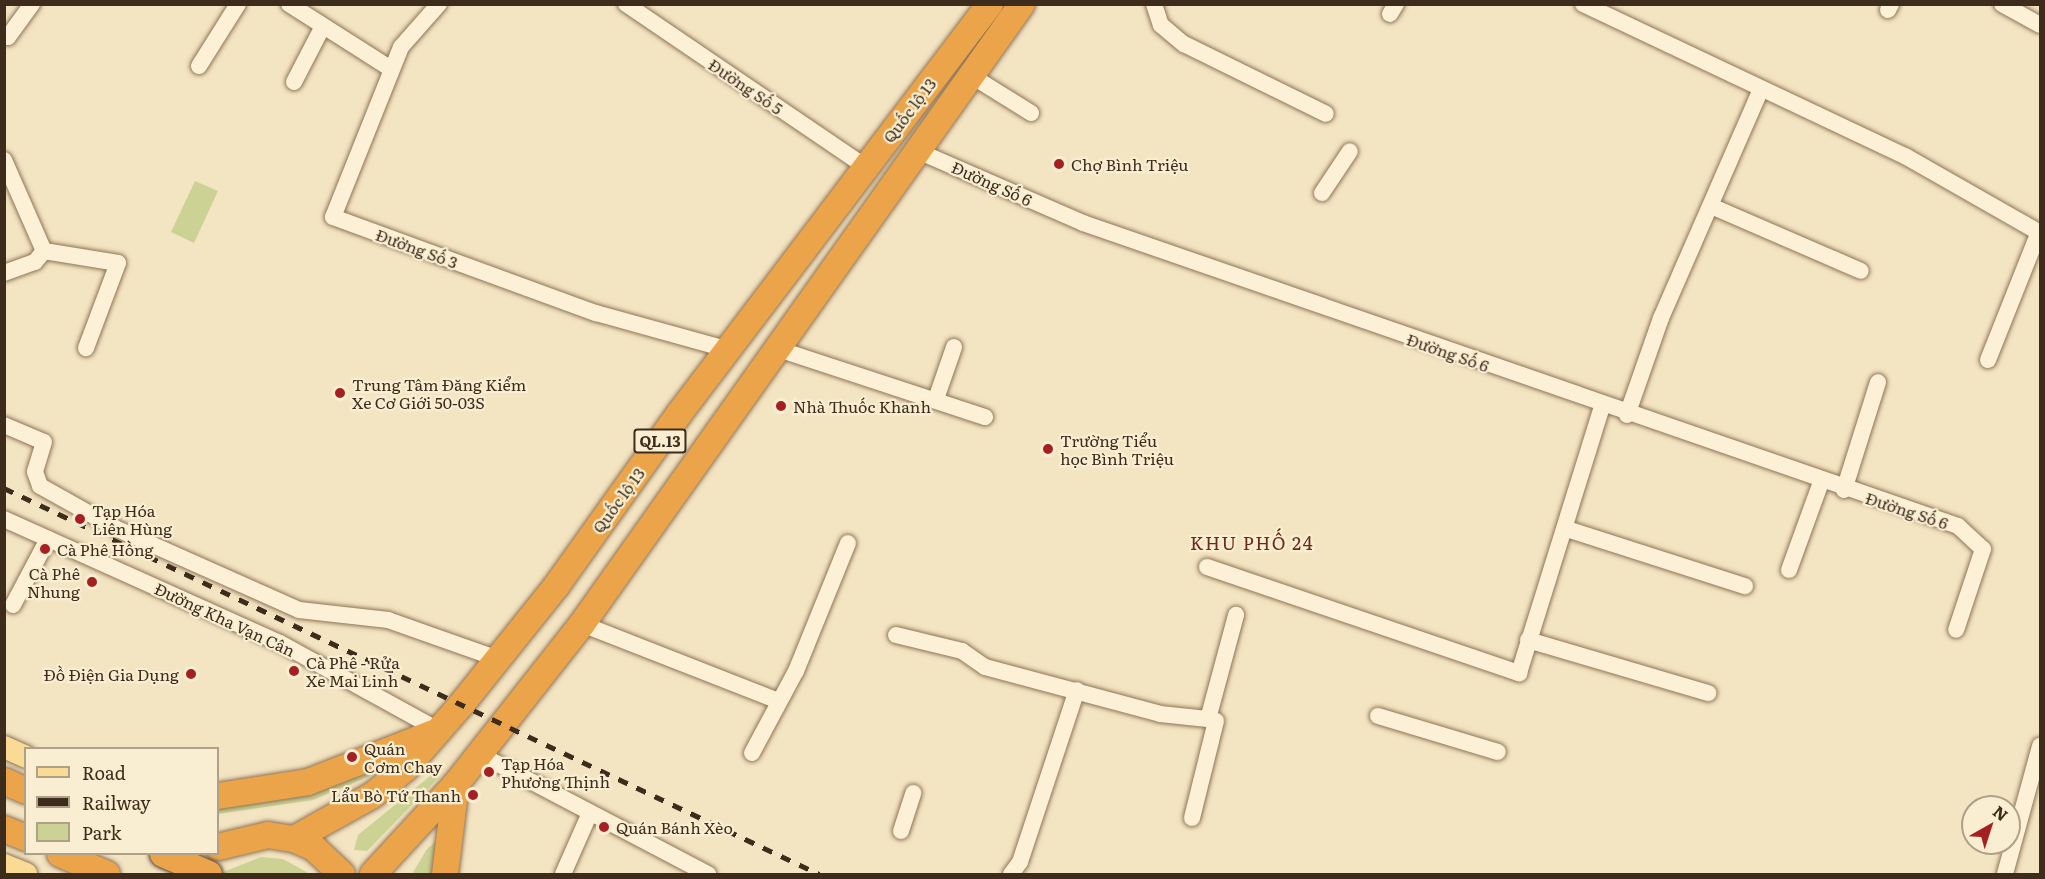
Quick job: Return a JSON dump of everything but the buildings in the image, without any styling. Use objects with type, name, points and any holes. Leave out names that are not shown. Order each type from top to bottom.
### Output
[{"type":"highway","name":"Quốc lộ 13","points":[[374,874],[456,784],[582,624],[920,152],[970,75],[1022,4]]},
{"type":"highway","name":"Quốc lộ 13","points":[[294,839],[373,795],[440,731],[498,659],[987,6]]},
{"type":"highway","points":[[219,796],[308,782],[440,731]]},
{"type":"highway","points":[[4,782],[24,790]]},
{"type":"highway","points":[[445,874],[456,784]]},
{"type":"highway","points":[[4,829],[24,837]]},
{"type":"highway","points":[[219,847],[259,836],[294,839],[314,848],[342,874]]},
{"type":"highway","points":[[62,855],[107,874]]},
{"type":"highway","points":[[165,855],[210,874]]},
{"type":"highway","points":[[189,874],[209,855]]},
{"type":"main road","points":[[4,866],[26,874]]},
{"type":"street","points":[[4,34],[8,37],[32,4]]},
{"type":"street","points":[[199,66],[238,4]]},
{"type":"street","points":[[289,4],[391,69]]},
{"type":"street","name":"Đường Số 3","points":[[439,4],[401,47],[333,217],[596,314],[729,350]]},
{"type":"street","name":"Đường Số 5","points":[[626,4],[866,166]]},
{"type":"street","points":[[1154,4],[1161,25],[1184,44],[1326,114]]},
{"type":"street","points":[[1583,4],[1905,156],[2040,232],[1988,360]]},
{"type":"street","points":[[2002,4],[2040,25]]},
{"type":"street","points":[[294,82],[323,26]]},
{"type":"street","points":[[970,75],[1031,113]]},
{"type":"street","points":[[1627,415],[1661,318],[1758,96]]},
{"type":"street","name":"Đường Số 6","points":[[920,152],[1083,223],[1627,415],[1844,490],[1958,526],[1979,540],[1980,560],[1956,630]]},
{"type":"street","points":[[1322,193],[1350,152]]},
{"type":"street","points":[[4,160],[44,251]]},
{"type":"street","points":[[1711,206],[1861,271]]},
{"type":"street","points":[[4,273],[35,262],[44,251]]},
{"type":"street","points":[[44,251],[118,262],[86,348]]},
{"type":"street","points":[[936,399],[954,347]]},
{"type":"street","points":[[778,350],[936,399],[985,417]]},
{"type":"street","points":[[1844,490],[1878,382]]},
{"type":"street","points":[[1207,567],[1519,674],[1528,640],[1567,529],[1602,406]]},
{"type":"street","points":[[4,425],[44,441],[35,472],[40,486],[115,528],[299,610],[388,620],[498,659]]},
{"type":"street","points":[[1789,570],[1821,482]]},
{"type":"street","name":"Đường Kha Vạn Cân","points":[[4,519],[280,643],[440,731]]},
{"type":"street","points":[[1567,529],[1745,586]]},
{"type":"street","points":[[13,605],[48,539]]},
{"type":"street","points":[[752,753],[776,700],[796,670],[848,543]]},
{"type":"street","points":[[1192,818],[1236,615]]},
{"type":"street","points":[[582,624],[776,700]]},
{"type":"street","points":[[896,635],[962,651],[985,667],[1160,714],[1212,720]]},
{"type":"street","points":[[1528,640],[1708,693]]},
{"type":"street","points":[[1011,874],[1024,850],[1077,690]]},
{"type":"street","points":[[1378,716],[1498,752]]},
{"type":"street","points":[[2005,874],[2040,746]]},
{"type":"street","points":[[479,754],[589,815],[708,874]]},
{"type":"street","points":[[901,831],[913,793]]},
{"type":"street","points":[[563,874],[589,815]]},
{"type":"green space","points":[[195,181],[218,191],[194,243],[171,232]]},
{"type":"green space","points":[[384,759],[386,766],[375,774],[313,800],[219,814],[219,805]]},
{"type":"green space","points":[[440,768],[439,777],[367,851],[354,850],[358,835]]},
{"type":"green space","points":[[439,839],[438,874],[412,874],[427,849]]},
{"type":"green space","points":[[261,857],[283,859],[310,874],[218,874]]},
{"type":"railway","points":[[4,488],[819,874]]},
{"type":"place","name":"Chợ Bình Triệu","points":[[1059,164]]},
{"type":"place","name":"Trung Tâm Đăng Kiểm Xe Cơ Giới 50-03S","points":[[340,393]]},
{"type":"place","name":"Nhà Thuốc Khanh","points":[[781,406]]},
{"type":"place","name":"Trường Tiểu học Bình Triệu","points":[[1048,449]]},
{"type":"place","name":"Tạp Hóa Liên Hùng","points":[[80,519]]},
{"type":"place","name":"Cà Phê Hồng","points":[[45,549]]},
{"type":"place","name":"Cà Phê Nhung","points":[[92,582]]},
{"type":"place","name":"Cà Phê - Rửa Xe Mai Linh","points":[[294,671]]},
{"type":"place","name":"Đồ Điện Gia Dụng","points":[[191,674]]},
{"type":"place","name":"Quán Cơm Chay","points":[[352,757]]},
{"type":"place","name":"Tạp Hóa Phương Thịnh","points":[[489,772]]},
{"type":"place","name":"Lẩu Bò Tứ Thanh","points":[[473,795]]},
{"type":"place","name":"Quán Bánh Xèo","points":[[604,827]]},
{"type":"district","name":"KHU PHỐ 24","points":[[1252,543]]}]
